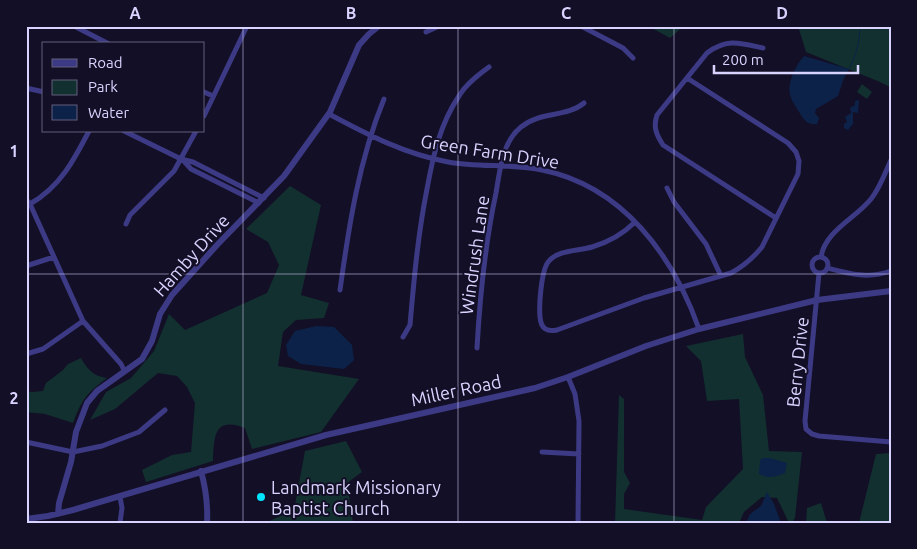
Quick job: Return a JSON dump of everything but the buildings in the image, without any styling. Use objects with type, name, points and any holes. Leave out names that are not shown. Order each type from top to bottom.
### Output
[{"type":"street","points":[[74,26],[105,42]]},
{"type":"street","points":[[205,114],[247,26]]},
{"type":"street","name":"Hamby Drive","points":[[58,514],[76,432],[87,403],[97,391],[124,370],[134,366],[147,352],[160,314],[172,296],[217,245],[284,176],[329,114],[359,45],[380,26]]},
{"type":"street","points":[[426,32],[439,26]]},
{"type":"street","points":[[581,26],[623,48],[633,58]]},
{"type":"street","points":[[763,48],[734,42],[720,44],[706,53],[657,115],[654,124],[663,144],[776,218]]},
{"type":"street","points":[[403,337],[410,325],[418,232],[433,159],[441,131],[460,94],[489,67]]},
{"type":"street","points":[[635,222],[612,240],[591,248],[552,257],[547,262],[540,314],[542,326],[545,330],[550,332],[557,330],[644,298],[721,276],[742,267],[762,247],[798,174],[799,160],[796,152],[788,143],[687,78]]},
{"type":"street","points":[[26,88],[42,92]]},
{"type":"street","points":[[205,92],[213,96]]},
{"type":"street","points":[[340,290],[348,228],[364,153],[384,99]]},
{"type":"street","name":"Windrush Lane","points":[[477,348],[481,277],[501,165],[509,142],[520,128],[535,118],[571,112],[584,103]]},
{"type":"street","name":"Green Farm Drive","points":[[329,114],[370,136],[398,148],[433,159],[466,165],[501,165],[541,169],[582,182],[607,197],[635,222],[666,259],[681,286],[699,329]]},
{"type":"street","points":[[88,132],[67,172],[40,198],[28,201],[84,321],[124,370]]},
{"type":"street","points":[[126,132],[181,159],[193,162],[262,200]]},
{"type":"street","points":[[126,224],[130,215],[174,171],[195,132]]},
{"type":"street","points":[[827,268],[826,260],[822,257],[822,250],[830,238],[872,198],[891,160]]},
{"type":"street","points":[[668,188],[674,202],[706,244],[721,276]]},
{"type":"street","points":[[26,266],[54,257]]},
{"type":"street","points":[[822,257],[816,258],[812,263],[814,270],[819,273],[824,272],[827,268]]},
{"type":"street","points":[[827,268],[862,276],[872,276],[891,270]]},
{"type":"street","points":[[817,300],[819,273]]},
{"type":"street","name":"Miller Road","points":[[29,520],[120,497],[201,471],[326,435],[520,392],[568,377],[646,346],[699,329],[817,300],[891,291]]},
{"type":"street","name":"Berry Drive","points":[[817,300],[805,420],[806,428],[812,434],[819,436],[891,442]]},
{"type":"street","points":[[26,354],[43,348],[84,321]]},
{"type":"street","points":[[568,377],[575,394],[578,412],[578,523]]},
{"type":"street","points":[[26,442],[73,452],[102,446],[130,436],[148,426],[165,410]]},
{"type":"street","points":[[542,452],[579,454]]},
{"type":"street","points":[[201,471],[208,505],[207,523]]},
{"type":"street","points":[[120,497],[122,505],[120,523]]},
{"type":"green space","points":[[648,26],[684,26],[670,38]]},
{"type":"green space","points":[[798,26],[891,26],[890,87],[806,52]]},
{"type":"green space","points":[[862,84],[872,92],[867,99],[857,92]]},
{"type":"green space","points":[[290,186],[321,205],[301,295],[329,303],[324,318],[296,320],[283,332],[278,366],[359,379],[321,432],[252,449],[245,428],[227,425],[222,427],[215,436],[213,461],[146,482],[142,470],[172,455],[191,452],[195,403],[187,387],[177,376],[158,373],[115,409],[90,420],[106,392],[131,378],[154,351],[169,314],[185,330],[267,293],[279,265],[268,242],[246,229]]},
{"type":"green space","points":[[743,334],[745,357],[763,395],[769,451],[802,452],[795,518],[792,523],[789,523],[777,498],[762,497],[744,512],[739,523],[615,523],[619,395],[624,399],[624,472],[630,483],[624,494],[624,509],[702,520],[706,507],[743,469],[739,399],[707,401],[701,361],[686,346]]},
{"type":"green space","points":[[81,358],[91,372],[107,378],[86,397],[73,423],[45,414],[26,412],[26,391],[43,391],[46,383],[68,364]]},
{"type":"green space","points":[[346,441],[362,472],[347,483],[353,523],[265,523],[294,510],[305,451]]},
{"type":"green space","points":[[891,453],[891,523],[859,523],[876,454]]},
{"type":"green space","points":[[821,503],[827,523],[806,523],[807,508]]},
{"type":"water","points":[[804,56],[849,69],[838,96],[816,109],[815,113],[819,118],[817,124],[811,124],[804,120],[794,104],[789,90],[793,74]]},
{"type":"water","points":[[859,100],[858,113],[853,112],[853,124],[848,130],[844,128],[844,124],[847,122],[845,117],[851,113],[850,108],[855,105],[855,101]]},
{"type":"water","points":[[316,326],[334,327],[352,345],[354,360],[344,369],[301,364],[288,356],[286,345],[295,331]]},
{"type":"water","points":[[763,458],[787,463],[785,473],[772,477],[759,474],[760,460]]},
{"type":"water","points":[[767,492],[781,523],[746,523],[750,514],[761,506]]},
{"type":"waterway","points":[[849,69],[857,48],[860,26]]},
{"type":"place","name":"Landmark Missionary Baptist Church","points":[[261,497]]}]
